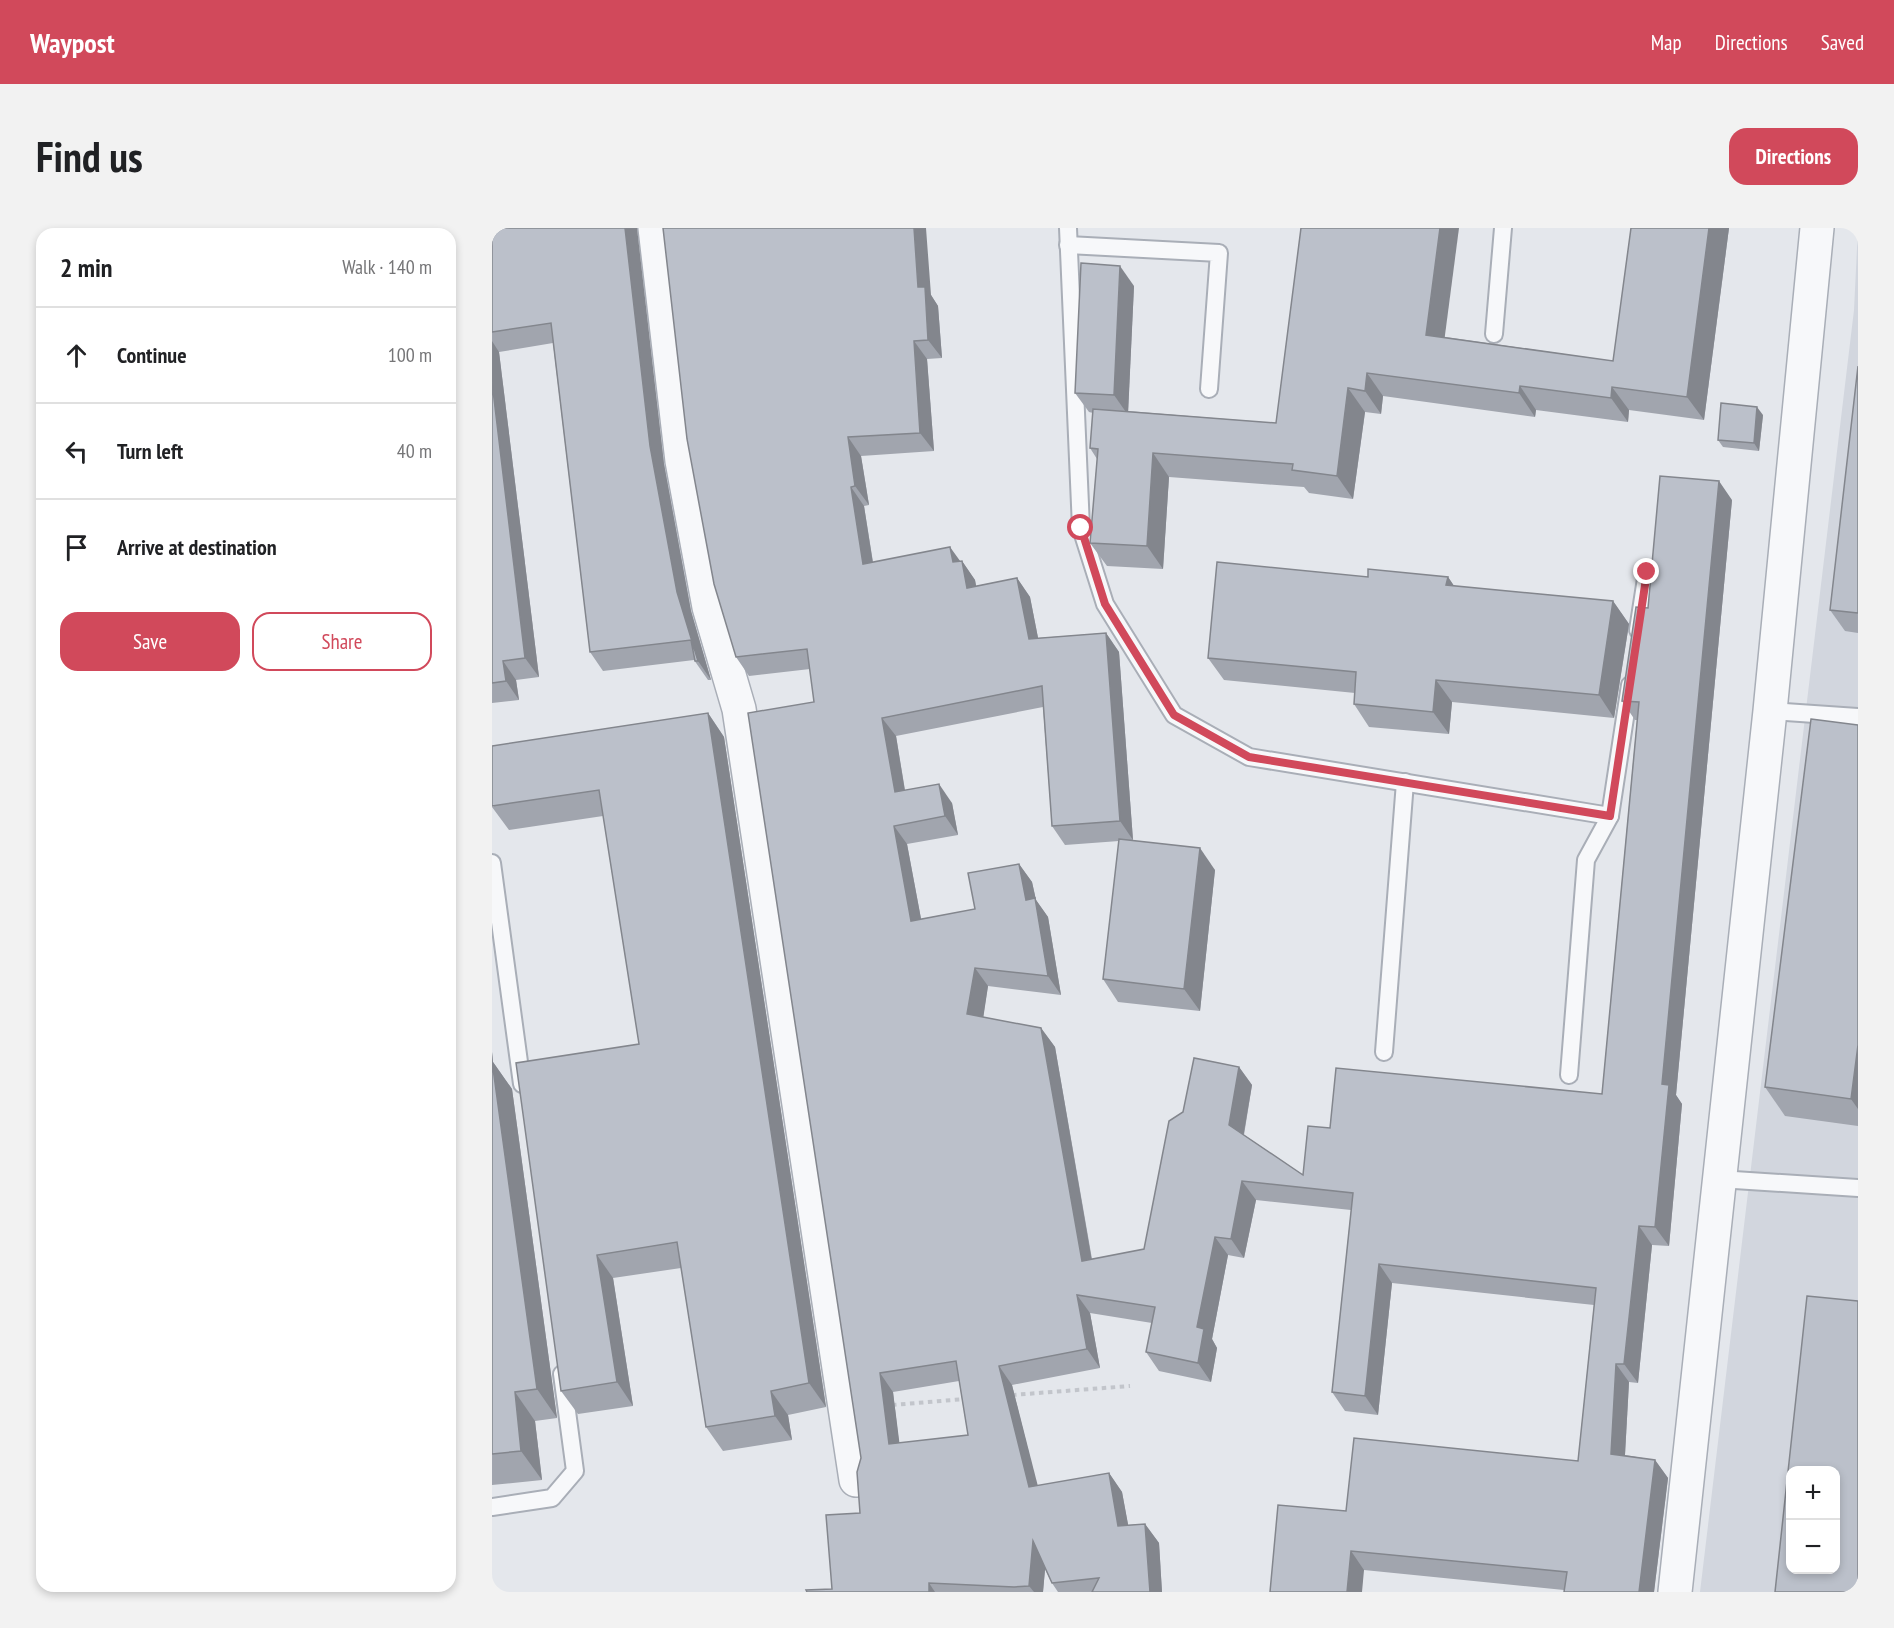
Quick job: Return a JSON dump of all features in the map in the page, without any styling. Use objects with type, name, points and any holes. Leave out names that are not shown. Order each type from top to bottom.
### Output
[{"type":"street","points":[[655,228],[682,461],[709,607],[739,709],[855,1480]]},
{"type":"street","points":[[1675,1592],[1770,711],[1816,228]]},
{"type":"lane","points":[[1494,334],[1503,228]]},
{"type":"lane","points":[[1209,388],[1218,253],[1068,236],[1081,528],[1105,604],[1174,715],[1249,757],[1610,816]]},
{"type":"lane","points":[[1636,642],[1647,572]]},
{"type":"lane","points":[[1569,1075],[1586,860],[1610,816],[1633,665]]},
{"type":"lane","points":[[1770,711],[1858,717]]},
{"type":"lane","points":[[1384,1052],[1405,782]]},
{"type":"lane","points":[[492,863],[524,1097]]},
{"type":"lane","points":[[1719,1179],[1858,1188]]},
{"type":"lane","points":[[492,1507],[552,1498],[575,1471],[559,1354]]},
{"type":"path","points":[[1011,1395],[1130,1386]]},
{"type":"path","points":[[844,1409],[975,1398]]},
{"type":"shaded area","points":[[1858,228],[1858,1592],[1700,1592],[1854,310]]},
{"type":"building","points":[[492,228],[625,228],[650,446],[677,592],[698,661],[695,661],[691,640],[590,652],[551,323],[492,332]]},
{"type":"building","points":[[663,228],[914,228],[918,287],[925,287],[928,340],[914,341],[920,433],[848,437],[855,486],[851,487],[863,564],[950,547],[953,562],[962,561],[967,588],[1017,578],[1029,639],[1106,633],[1120,821],[1052,826],[1042,686],[882,718],[895,792],[939,784],[945,816],[894,826],[911,921],[975,909],[968,873],[1019,864],[1026,900],[1035,898],[1048,976],[975,968],[967,1014],[1041,1028],[1082,1261],[1144,1249],[1169,1121],[1183,1112],[1194,1058],[1239,1067],[1229,1125],[1303,1175],[1308,1126],[1330,1128],[1336,1068],[1602,1094],[1639,702],[1622,701],[1636,607],[1648,608],[1660,476],[1719,481],[1662,1084],[1669,1085],[1655,1227],[1639,1226],[1624,1364],[1616,1364],[1611,1454],[1655,1460],[1639,1592],[1564,1592],[1567,1572],[1351,1551],[1347,1592],[1270,1592],[1278,1505],[1346,1511],[1354,1438],[1578,1461],[1596,1288],[1379,1264],[1365,1396],[1332,1392],[1353,1193],[1242,1181],[1231,1239],[1215,1237],[1197,1327],[1204,1329],[1198,1363],[1146,1352],[1155,1307],[1077,1295],[1087,1349],[999,1366],[1029,1487],[1109,1473],[1118,1526],[1145,1524],[1150,1592],[1092,1592],[1099,1578],[1052,1583],[1033,1541],[1029,1586],[929,1583],[929,1592],[807,1592],[806,1590],[832,1589],[826,1515],[860,1513],[857,1472],[861,1458],[748,713],[814,702],[807,649],[736,657],[714,584],[687,439]],"holes":[[[956,1361],[968,1435],[889,1444],[880,1373]]]},
{"type":"building","points":[[1301,228],[1440,228],[1426,335],[1613,361],[1631,228],[1709,228],[1687,397],[1612,387],[1611,398],[1520,386],[1519,393],[1367,373],[1365,391],[1348,388],[1337,476],[1292,470],[1293,464],[1153,453],[1147,546],[1090,543],[1098,449],[1090,448],[1093,409],[1276,423]]},
{"type":"building","points":[[1081,263],[1120,266],[1114,395],[1075,393]]},
{"type":"building","points":[[1858,366],[1858,613],[1830,610]]},
{"type":"building","points":[[492,382],[525,658],[503,661],[506,681],[492,683]]},
{"type":"building","points":[[1721,403],[1757,407],[1754,443],[1718,440]]},
{"type":"building","points":[[1217,562],[1368,577],[1368,569],[1448,577],[1446,585],[1613,601],[1599,695],[1436,680],[1433,712],[1354,704],[1356,672],[1208,658]]},
{"type":"building","points":[[708,713],[809,1383],[771,1391],[775,1416],[706,1427],[677,1242],[597,1255],[617,1382],[561,1391],[516,1063],[639,1044],[599,790],[492,806],[492,746]]},
{"type":"building","points":[[1811,719],[1858,725],[1858,1045],[1851,1099],[1765,1087]]},
{"type":"building","points":[[1119,839],[1200,848],[1184,989],[1103,979]]},
{"type":"building","points":[[492,1061],[537,1389],[515,1392],[521,1451],[492,1454]]},
{"type":"building","points":[[1807,1296],[1858,1301],[1858,1592],[1775,1592],[1786,1490],[1786,1574],[1840,1574],[1840,1466],[1789,1466]]},
{"type":"route","points":[[1081,528],[1105,604],[1174,715],[1249,757],[1610,816],[1647,572]]}]
